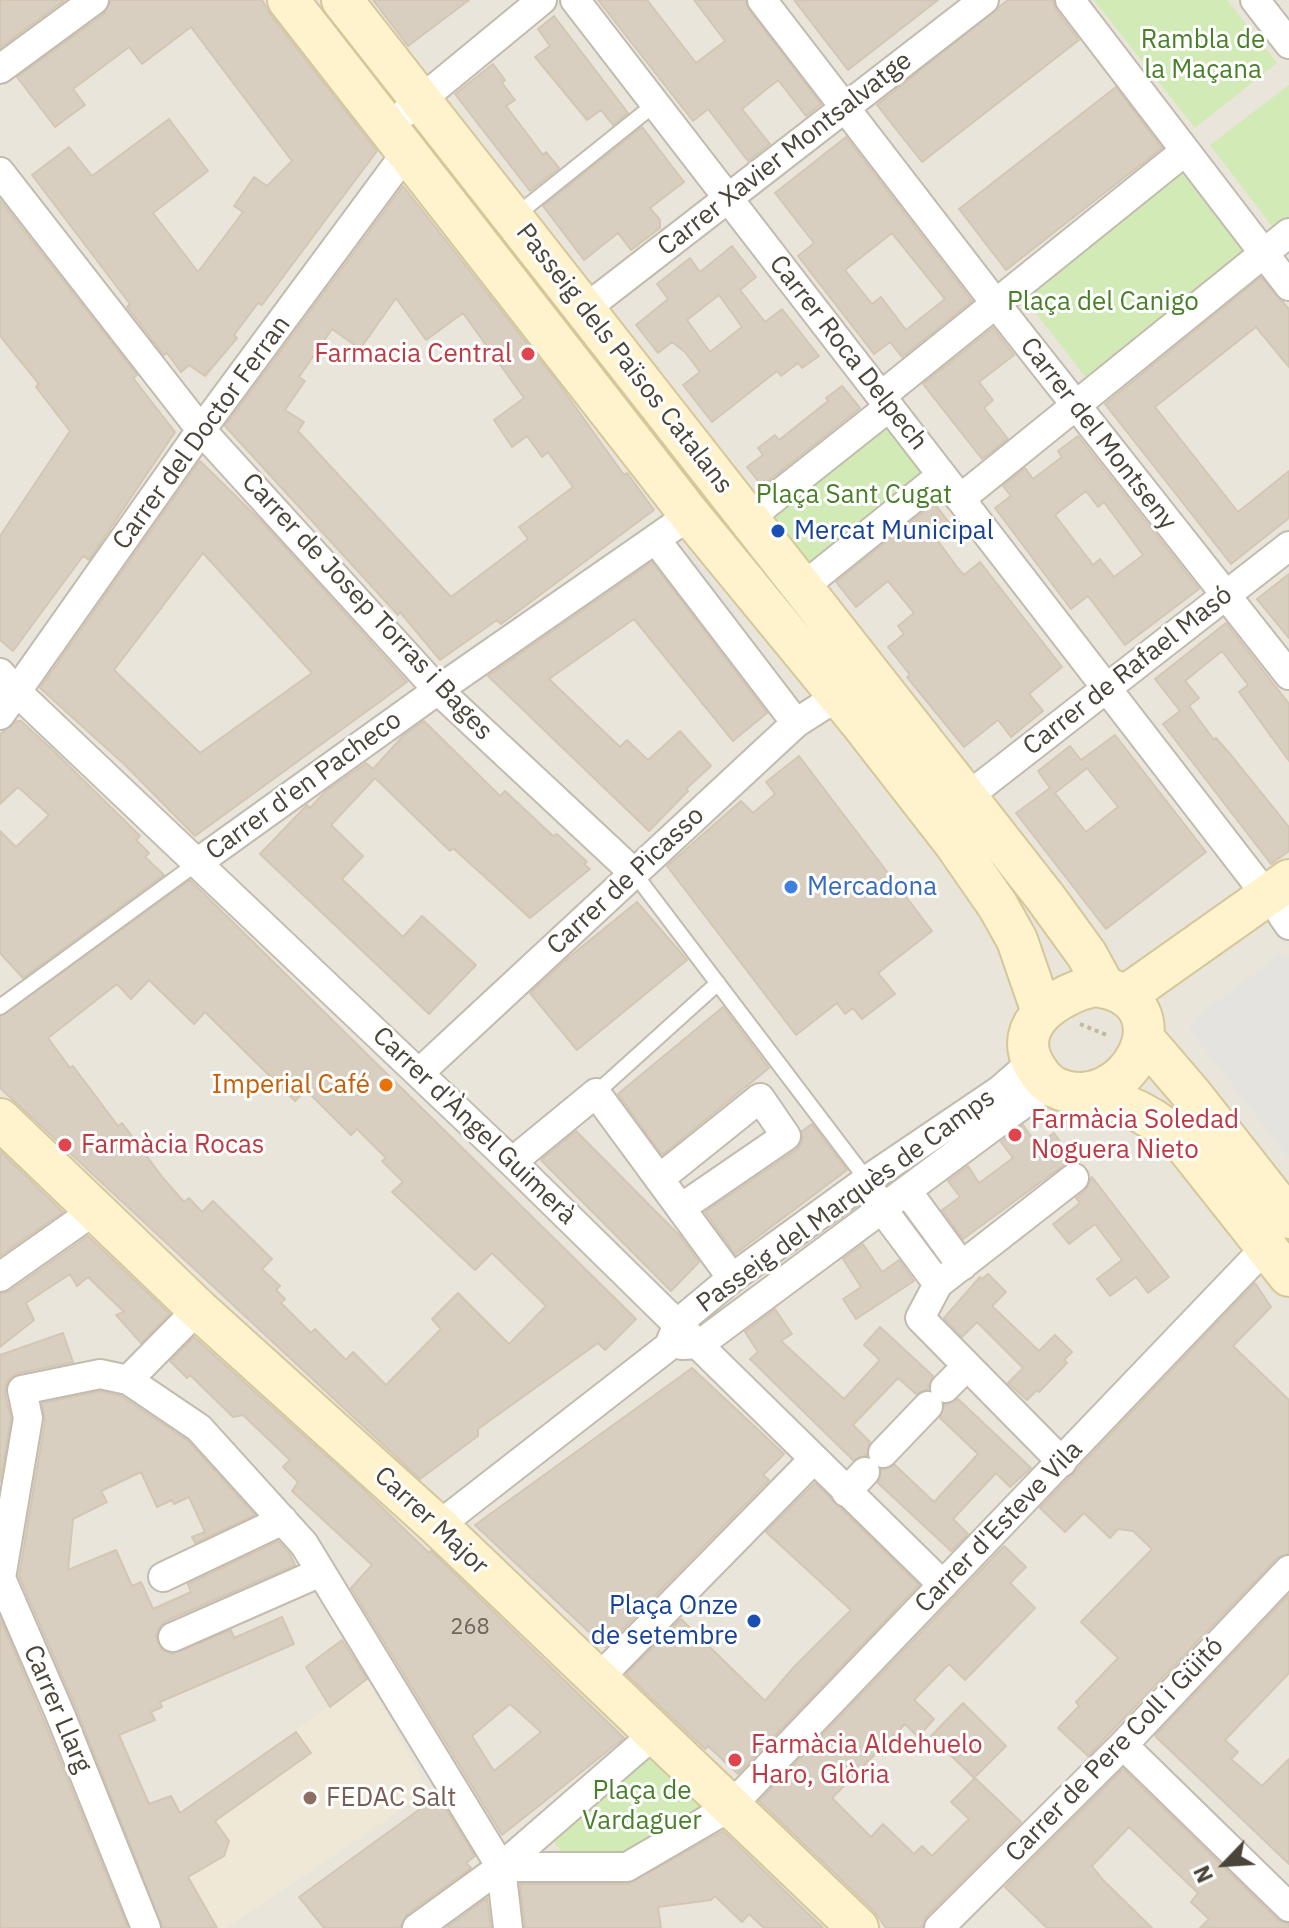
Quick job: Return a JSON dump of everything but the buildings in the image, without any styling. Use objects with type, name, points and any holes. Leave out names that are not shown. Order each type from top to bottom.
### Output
[{"type":"main road","points":[[288,0],[690,515],[927,807],[985,886],[1017,940],[1042,1012]]},
{"type":"main road","name":"Passeig dels Països Catalans","points":[[342,0],[967,797],[1130,1012],[1193,1096],[1281,1247]]},
{"type":"main road","points":[[1130,1012],[1283,905]]},
{"type":"main road","points":[[1089,1092],[1119,1078],[1140,1054],[1130,1012],[1095,986],[1070,993],[1042,1012],[1031,1028],[1029,1048],[1041,1073],[1064,1090],[1089,1092],[1132,1107],[1168,1128],[1281,1247]]},
{"type":"main road","name":"Carrer Major","points":[[0,1119],[198,1309],[438,1526],[858,1928]]},
{"type":"street","points":[[0,69],[94,0]]},
{"type":"street","name":"Carrer del Doctor Ferran","points":[[0,715],[9,682],[201,430],[422,100],[542,0]]},
{"type":"street","name":"Carrer Roca Delpech","points":[[575,0],[1106,688],[1283,905]]},
{"type":"street","name":"Carrer del Montseny","points":[[762,0],[996,304],[1289,675]]},
{"type":"street","name":"Carrer Xavier Montsalvatge","points":[[585,309],[984,0]]},
{"type":"street","points":[[1070,0],[1289,286]]},
{"type":"street","points":[[1255,0],[1289,44]]},
{"type":"street","points":[[749,518],[996,304],[1184,152]]},
{"type":"street","name":"Carrer de Josep Torras i Bages","points":[[0,172],[201,430],[438,690],[634,873]]},
{"type":"street","points":[[960,499],[1289,233]]},
{"type":"street","points":[[803,587],[942,475]]},
{"type":"street","name":"Carrer d'en Pacheco","points":[[197,863],[690,515]]},
{"type":"street","points":[[656,540],[796,723]]},
{"type":"street","name":"Carrer de Rafael Masó","points":[[967,797],[1289,546]]},
{"type":"street","name":"Carrer d'Àngel Guimerà","points":[[9,682],[512,1162],[673,1334],[700,1344],[813,1460],[865,1472],[943,1585]]},
{"type":"street","name":"Carrer de Picasso","points":[[419,1073],[796,723],[838,696]]},
{"type":"street","name":"Passeig del Marquès de Camps","points":[[438,1526],[673,1334],[732,1278],[867,1180],[1000,1090],[1041,1073]]},
{"type":"street","name":"Passeig del Marquès de Camps","points":[[700,1344],[907,1191],[1041,1073]]},
{"type":"street","points":[[512,1162],[596,1093],[732,1278]]},
{"type":"street","points":[[659,1179],[760,1098],[786,1136],[681,1208]]},
{"type":"street","points":[[1062,1462],[920,1318],[938,1284],[1074,1178]]},
{"type":"street","points":[[867,1180],[882,1209],[938,1284]]},
{"type":"street","points":[[907,1191],[962,1266]]},
{"type":"street","points":[[0,1277],[95,1210]]},
{"type":"street","name":"Carrer d'Esteve Vila","points":[[501,1867],[627,1867],[730,1807],[1062,1462],[1281,1247]]},
{"type":"street","points":[[198,1309],[128,1380],[199,1428],[304,1544],[501,1867],[508,1928]]},
{"type":"street","points":[[865,1472],[967,1366]]},
{"type":"street","name":"Carrer Llarg","points":[[128,1380],[100,1374],[22,1390],[28,1418],[1,1578],[60,1714],[146,1928]]},
{"type":"street","points":[[598,1679],[813,1460]]},
{"type":"street","points":[[163,1577],[283,1520]]},
{"type":"street","name":"Carrer de Pere Coll i Güitó","points":[[939,1928],[1123,1745],[1289,1570]]},
{"type":"street","points":[[173,1637],[321,1572]]},
{"type":"street","points":[[417,1928],[501,1867],[653,1735]]},
{"type":"street","points":[[1123,1745],[1287,1902]]},
{"type":"lane","points":[[514,217],[655,104]]},
{"type":"lane","name":"Carrer d'en Pacheco","points":[[0,1007],[197,863]]},
{"type":"lane","name":"Carrer de Josep Torras i Bages","points":[[634,873],[867,1180]]},
{"type":"lane","points":[[596,1093],[718,983]]},
{"type":"shaded area","points":[[0,0],[1289,0],[1289,1928],[0,1928]]},
{"type":"shaded area","points":[[689,551],[739,617],[730,625],[679,558]]},
{"type":"shaded area","points":[[1281,954],[1289,957],[1289,1158],[1190,1030],[1194,1019]]},
{"type":"shaded area","name":"FEDAC Salt","points":[[367,1679],[429,1791],[226,1928],[217,1928],[203,1904],[164,1928],[155,1928],[118,1834],[192,1805]]},
{"type":"green space","name":"Rambla de la Maçana","points":[[1094,0],[1227,0],[1277,63],[1195,128]]},
{"type":"green space","name":"Rambla de la Maçana","points":[[1289,85],[1289,220],[1275,230],[1210,145]]},
{"type":"green space","name":"Plaça del Canigo","points":[[1181,169],[1249,252],[1091,384],[1022,295]]},
{"type":"green space","name":"Plaça Sant Cugat","points":[[890,424],[931,477],[814,570],[772,517]]},
{"type":"green space","name":"Plaça de Vardaguer","points":[[643,1757],[653,1760],[706,1809],[625,1856],[570,1861],[555,1844],[558,1830]]},
{"type":"place","name":"Farmacia Central","points":[[528,354]]},
{"type":"place","name":"Mercat Municipal","points":[[778,531]]},
{"type":"place","name":"Mercadona","points":[[791,887]]},
{"type":"place","name":"Imperial Café","points":[[386,1085]]},
{"type":"place","name":"Farmàcia Soledad Noguera Nieto","points":[[1015,1135]]},
{"type":"place","name":"Farmàcia Rocas","points":[[65,1145]]},
{"type":"place","name":"Plaça Onze de setembre","points":[[754,1621]]},
{"type":"place","name":"Farmàcia Aldehuelo Haro, Glòria","points":[[735,1760]]},
{"type":"place","name":"FEDAC Salt","points":[[310,1798]]}]
